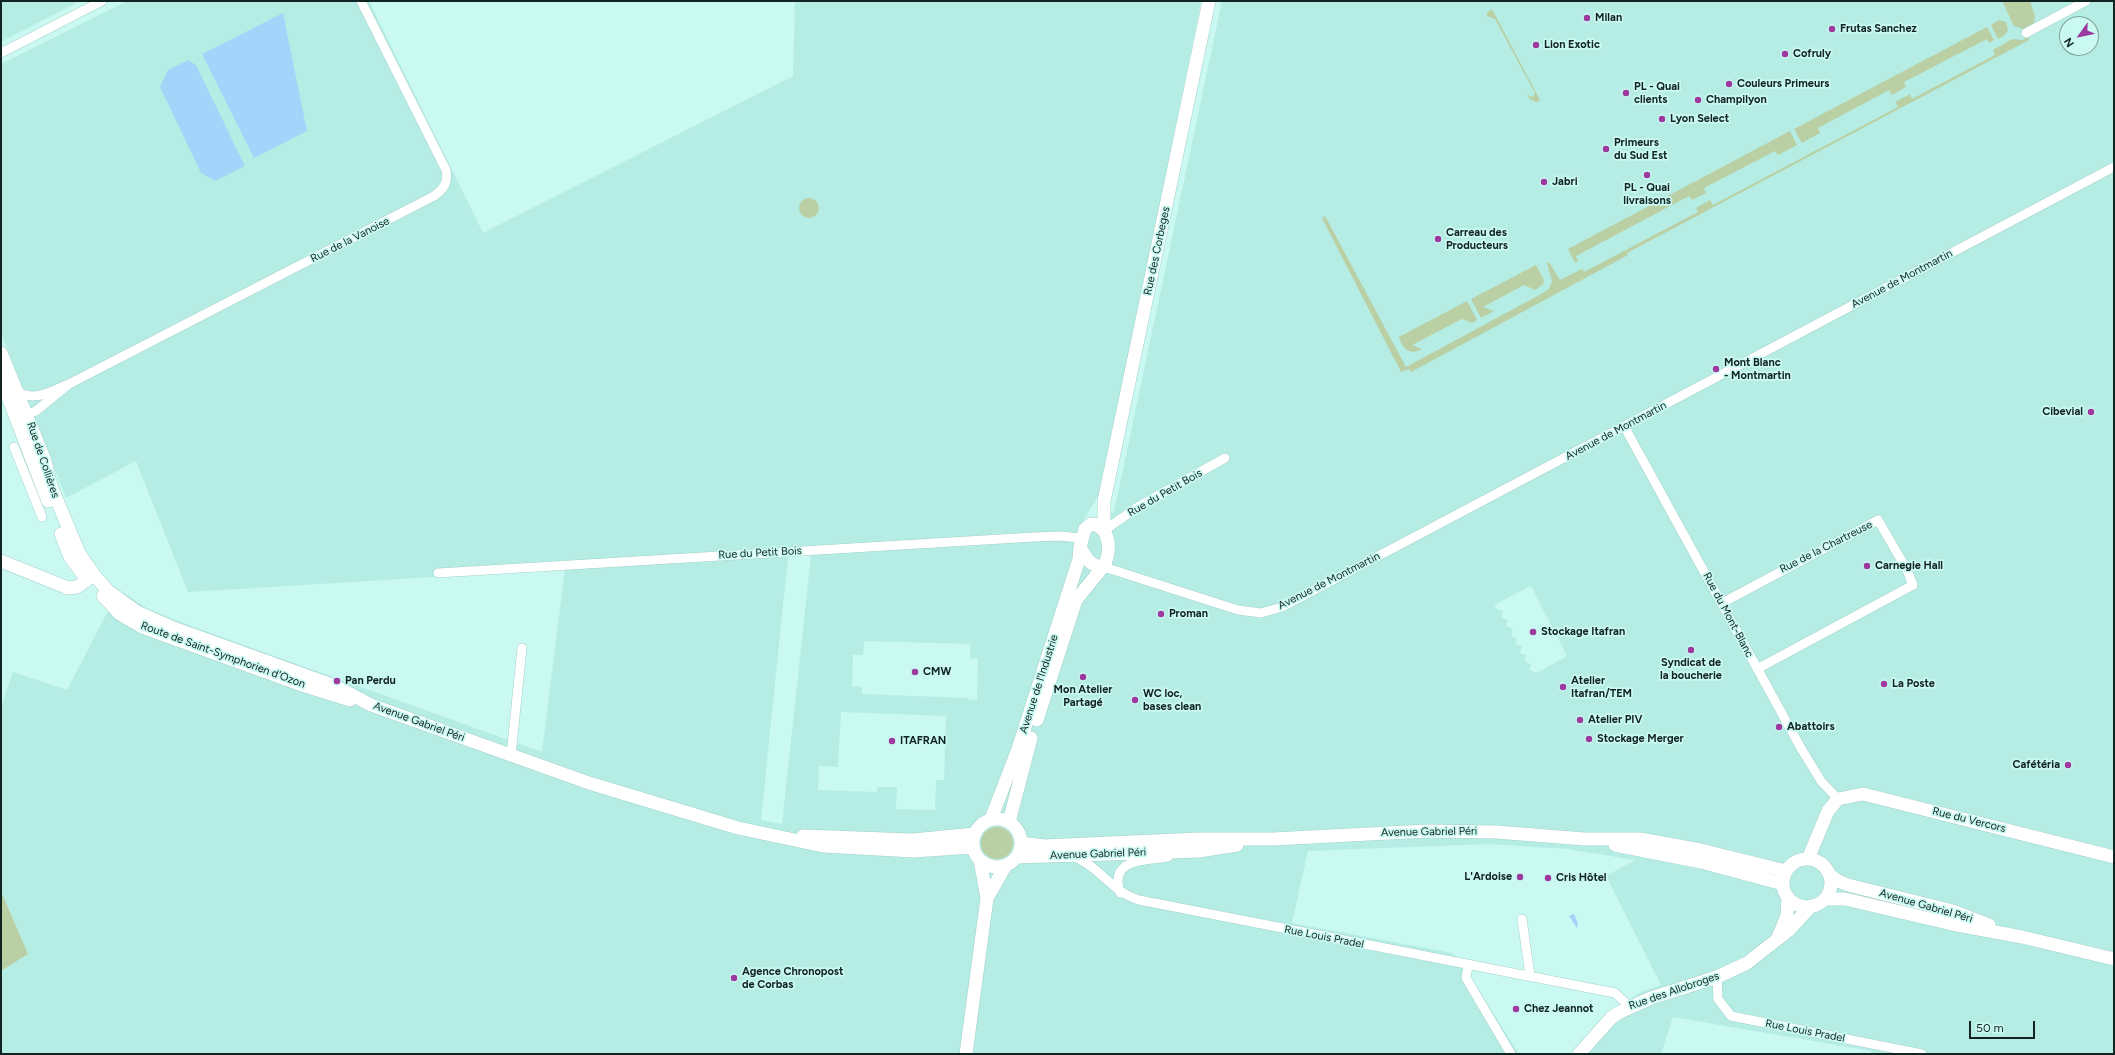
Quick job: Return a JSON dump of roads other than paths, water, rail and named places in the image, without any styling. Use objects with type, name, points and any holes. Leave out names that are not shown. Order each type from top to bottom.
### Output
[{"type":"main road","name":"Rue des Corbeges","points":[[1103,567],[1108,549],[1104,529],[1104,501],[1209,1]]},
{"type":"main road","name":"Rue de Collières","points":[[1,353],[33,479],[70,557],[87,573]]},
{"type":"main road","name":"Rue de Collières","points":[[1,379],[25,412],[45,461],[51,486],[87,573]]},
{"type":"main road","name":"Rue des Corbeges","points":[[1081,543],[1085,530],[1091,524],[1104,501]]},
{"type":"main road","points":[[1091,524],[1099,525],[1104,529]]},
{"type":"main road","points":[[1081,543],[1087,560],[1094,566],[1103,567]]},
{"type":"main road","name":"Avenue de l'Industrie","points":[[992,819],[1022,737],[1080,559],[1081,543]]},
{"type":"main road","points":[[1,561],[68,588],[77,587],[87,573]]},
{"type":"main road","name":"Avenue de l'Industrie","points":[[1009,822],[1026,753],[1076,600],[1103,567]]},
{"type":"main road","name":"Avenue Gabriel Péri","points":[[87,573],[108,591],[137,612],[236,655],[335,686],[371,705],[593,784],[689,814],[774,836],[973,841]]},
{"type":"main road","name":"Rue du Vercors","points":[[1838,799],[1863,794],[2114,857]]},
{"type":"main road","points":[[1813,860],[1828,811],[1838,799]]},
{"type":"main road","points":[[966,1054],[987,898],[980,860],[973,841],[982,824],[992,819],[1000,818],[1009,822],[1018,830],[1021,843],[1017,857],[1006,865],[987,898]]},
{"type":"main road","name":"Avenue Gabriel Péri","points":[[1021,843],[1044,846],[1198,839],[1273,839],[1427,831],[1496,832],[1584,839],[1640,839],[1701,850],[1786,871]]},
{"type":"main road","name":"Avenue Gabriel Péri","points":[[1017,857],[1199,851],[1273,839]]},
{"type":"main road","name":"Avenue Gabriel Péri","points":[[1584,839],[1701,862],[1783,884]]},
{"type":"main road","points":[[980,860],[993,867],[1006,865]]},
{"type":"main road","points":[[1813,860],[1830,875],[1830,888],[1825,899],[1811,906],[1796,904],[1788,897],[1783,884],[1786,871],[1795,862],[1813,860]]},
{"type":"main road","name":"Avenue Gabriel Péri","points":[[1830,875],[1838,881],[1848,885],[1953,911],[2022,937]]},
{"type":"main road","name":"Rue des Allobroges","points":[[1777,939],[1787,916],[1788,897]]},
{"type":"main road","name":"Avenue Gabriel Péri","points":[[1825,899],[1845,899],[1952,924],[2022,937],[2114,959]]},
{"type":"main road","name":"Rue des Allobroges","points":[[1579,1054],[1611,1018],[1629,1006],[1717,977],[1747,963],[1762,953],[1788,930],[1811,906]]},
{"type":"street","points":[[1,53],[102,1]]},
{"type":"street","name":"Rue de la Vanoise","points":[[12,393],[30,396],[44,395],[69,384],[443,190],[447,180],[446,170],[361,1]]},
{"type":"street","points":[[2026,33],[2086,1]]},
{"type":"street","name":"Avenue de Montmartin","points":[[1103,567],[1238,610],[1260,613],[1282,607],[2114,167]]},
{"type":"street","name":"Rue de la Vanoise","points":[[25,412],[30,413],[42,408],[69,384]]},
{"type":"street","name":"Rue du Mont-Blanc","points":[[1624,426],[1806,756],[1821,781],[1838,799]]},
{"type":"street","name":"Rue de Collières","points":[[14,447],[33,479],[42,516]]},
{"type":"street","name":"Rue du Petit Bois","points":[[1104,529],[1136,508],[1225,458]]},
{"type":"street","name":"Rue de la Chartreuse","points":[[1722,603],[1878,520],[1908,570],[1913,585],[1757,669]]},
{"type":"street","name":"Rue du Petit Bois","points":[[438,573],[1034,537],[1060,536],[1081,543]]},
{"type":"street","points":[[512,755],[522,648]]},
{"type":"street","points":[[1120,893],[1117,875],[1126,866],[1199,851]]},
{"type":"street","name":"Rue Louis Pradel","points":[[1070,855],[1086,862],[1120,893],[1138,900],[1468,966],[1530,976],[1615,993],[1629,1006]]},
{"type":"street","points":[[1522,919],[1530,976]]},
{"type":"street","points":[[1468,966],[1466,978],[1511,1054]]},
{"type":"street","name":"Rue Louis Pradel","points":[[1717,977],[1718,1000],[1731,1016],[1922,1054]]},
{"type":"place","name":"Milan","points":[[1587,18]]},
{"type":"place","name":"Frutas Sanchez","points":[[1832,29]]},
{"type":"place","name":"Lion Exotic","points":[[1536,45]]},
{"type":"place","name":"Cofruly","points":[[1785,54]]},
{"type":"place","name":"Couleurs Primeurs","points":[[1729,84]]},
{"type":"place","name":"PL - Quai clients","points":[[1626,93]]},
{"type":"place","name":"Champilyon","points":[[1698,100]]},
{"type":"place","name":"Lyon Select","points":[[1662,119]]},
{"type":"place","name":"Primeurs du Sud Est","points":[[1606,149]]},
{"type":"place","name":"PL - Quai livraisons","points":[[1647,175]]},
{"type":"place","name":"Jabri","points":[[1544,182]]},
{"type":"place","name":"Carreau des Producteurs","points":[[1438,239]]},
{"type":"place","name":"Mont Blanc - Montmartin","points":[[1716,369]]},
{"type":"place","name":"Cibevial","points":[[2091,412]]},
{"type":"place","name":"Carnegie Hall","points":[[1867,566]]},
{"type":"place","name":"Proman","points":[[1161,614]]},
{"type":"place","name":"Stockage Itafran","points":[[1533,632]]},
{"type":"place","name":"Syndicat de la boucherie","points":[[1691,650]]},
{"type":"place","name":"CMW","points":[[915,672]]},
{"type":"place","name":"Mon Atelier Partagé","points":[[1083,677]]},
{"type":"place","name":"Pan Perdu","points":[[337,681]]},
{"type":"place","name":"La Poste","points":[[1884,684]]},
{"type":"place","name":"Atelier Itafran/TEM","points":[[1563,687]]},
{"type":"place","name":"WC loc, bases clean","points":[[1135,700]]},
{"type":"place","name":"Atelier PIV","points":[[1580,720]]},
{"type":"place","name":"Abattoirs","points":[[1779,727]]},
{"type":"place","name":"Stockage Merger","points":[[1589,739]]},
{"type":"place","name":"ITAFRAN","points":[[892,741]]},
{"type":"place","name":"Cafétéria","points":[[2068,765]]},
{"type":"place","name":"L'Ardoise","points":[[1520,877]]},
{"type":"place","name":"Cris Hôtel","points":[[1548,878]]},
{"type":"place","name":"Agence Chronopost de Corbas","points":[[734,978]]},
{"type":"place","name":"Chez Jeannot","points":[[1516,1009]]}]
